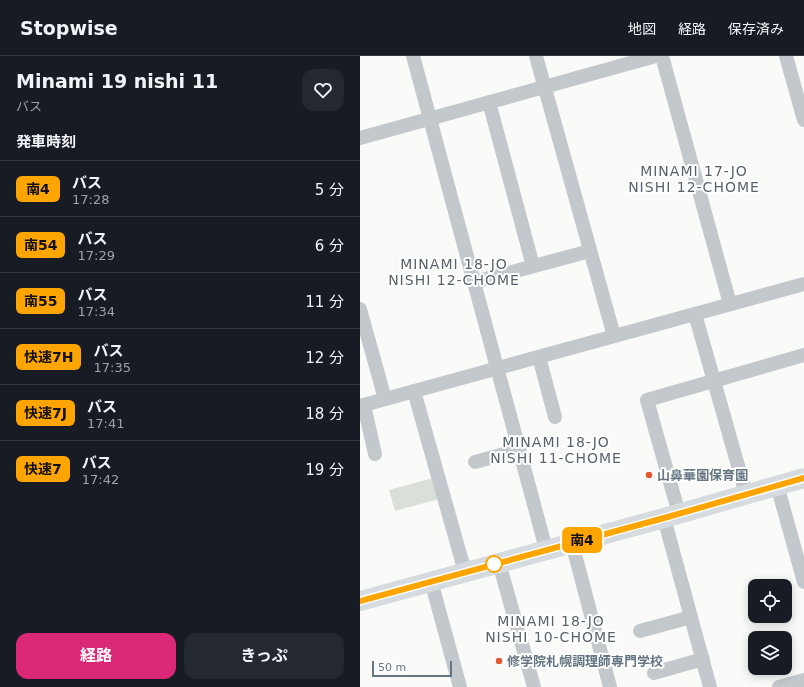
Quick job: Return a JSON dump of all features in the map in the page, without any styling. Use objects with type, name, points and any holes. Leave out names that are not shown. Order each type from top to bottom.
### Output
[{"type":"highway","points":[[360,601],[804,478]]},
{"type":"street","points":[[413,56],[546,550]]},
{"type":"street","points":[[536,56],[614,336]]},
{"type":"street","points":[[360,138],[545,87],[606,62],[656,56]]},
{"type":"street","points":[[662,56],[730,304]]},
{"type":"street","points":[[786,56],[804,120]]},
{"type":"street","points":[[489,102],[533,266]]},
{"type":"street","points":[[474,282],[590,251]]},
{"type":"street","points":[[376,454],[362,405],[804,284]]},
{"type":"street","points":[[360,309],[385,399]]},
{"type":"street","points":[[695,314],[746,494]]},
{"type":"street","points":[[710,687],[691,617],[647,400],[804,355]]},
{"type":"street","points":[[539,357],[555,417]]},
{"type":"street","points":[[414,391],[465,572]]},
{"type":"street","points":[[474,462],[519,450]]},
{"type":"street","points":[[777,485],[804,582]]},
{"type":"street","points":[[572,542],[610,687]]},
{"type":"street","points":[[499,563],[534,687]]},
{"type":"street","points":[[430,581],[460,687]]},
{"type":"street","points":[[640,631],[691,617]]},
{"type":"street","points":[[654,673],[703,659]]},
{"type":"street","points":[[779,687],[804,680]]},
{"type":"shaded area","points":[[433,478],[439,499],[395,511],[389,490]]},
{"type":"bus line","name":"南4","points":[[360,601],[804,478]]},
{"type":"place","name":"山鼻華園保育園","points":[[649,475]]},
{"type":"place","name":"修学院札幌調理師専門学校","points":[[499,661]]},
{"type":"district","name":"MINAMI 17-JO NISHI 12-CHOME","points":[[694,180]]},
{"type":"district","name":"MINAMI 18-JO NISHI 12-CHOME","points":[[454,272]]},
{"type":"district","name":"MINAMI 18-JO NISHI 11-CHOME","points":[[556,450]]},
{"type":"district","name":"MINAMI 18-JO NISHI 10-CHOME","points":[[551,630]]}]
